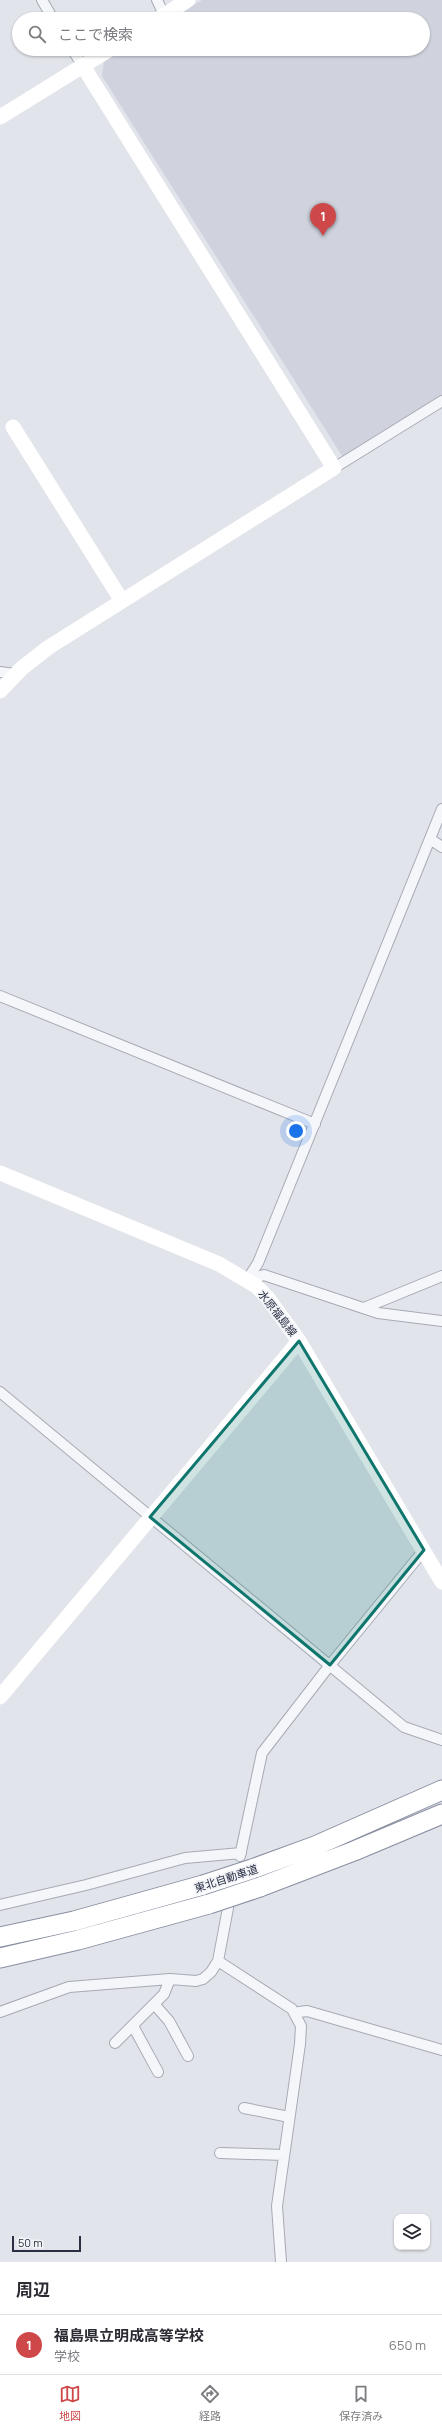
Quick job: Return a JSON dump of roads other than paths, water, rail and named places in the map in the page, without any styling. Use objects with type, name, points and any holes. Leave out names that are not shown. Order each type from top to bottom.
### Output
[{"type":"highway","name":"東北自動車道","points":[[0,1937],[74,1921],[204,1886],[244,1859],[315,1846],[442,1790]]},
{"type":"highway","name":"東北自動車道","points":[[0,1958],[78,1940],[209,1904],[260,1887],[354,1851],[442,1814]]},
{"type":"street","points":[[42,0],[50,12]]},
{"type":"street","points":[[157,0],[160,12]]},
{"type":"street","points":[[169,12],[188,0]]},
{"type":"street","points":[[77,56],[334,468]]},
{"type":"street","points":[[0,117],[99,56]]},
{"type":"street","points":[[0,690],[15,674],[50,647],[442,401]]},
{"type":"street","points":[[13,427],[122,601]]},
{"type":"street","points":[[0,672],[15,674]]},
{"type":"street","points":[[247,1280],[258,1263],[442,809]]},
{"type":"street","points":[[430,839],[442,847]]},
{"type":"street","points":[[0,996],[315,1124]]},
{"type":"street","name":"水原福島線","points":[[0,1173],[150,1234],[219,1264],[247,1280],[267,1297],[299,1341],[442,1582]]},
{"type":"street","points":[[247,1280],[264,1275],[378,1313],[442,1321]]},
{"type":"street","points":[[364,1308],[442,1276]]},
{"type":"street","points":[[0,1697],[299,1341]]},
{"type":"street","points":[[0,1392],[404,1727],[442,1740]]},
{"type":"street","points":[[0,1905],[86,1885],[185,1858],[244,1859],[262,1753],[330,1665],[424,1550]]},
{"type":"street","points":[[0,2012],[69,1986],[170,1979],[196,1981],[203,1979],[211,1972],[218,1961],[228,1908]]},
{"type":"street","points":[[218,1961],[286,2005],[296,2015],[301,2026],[300,2044],[277,2206],[281,2262]]},
{"type":"street","points":[[115,2044],[164,1994],[170,1979]]},
{"type":"street","points":[[154,2004],[169,2021],[188,2056]]},
{"type":"street","points":[[296,2015],[299,2012],[307,2011],[442,2050]]},
{"type":"street","points":[[133,2026],[158,2072]]},
{"type":"street","points":[[244,2108],[289,2117]]},
{"type":"street","points":[[220,2153],[284,2155]]},
{"type":"place","name":"福島県立明成高等学校","points":[[323,236]]}]
